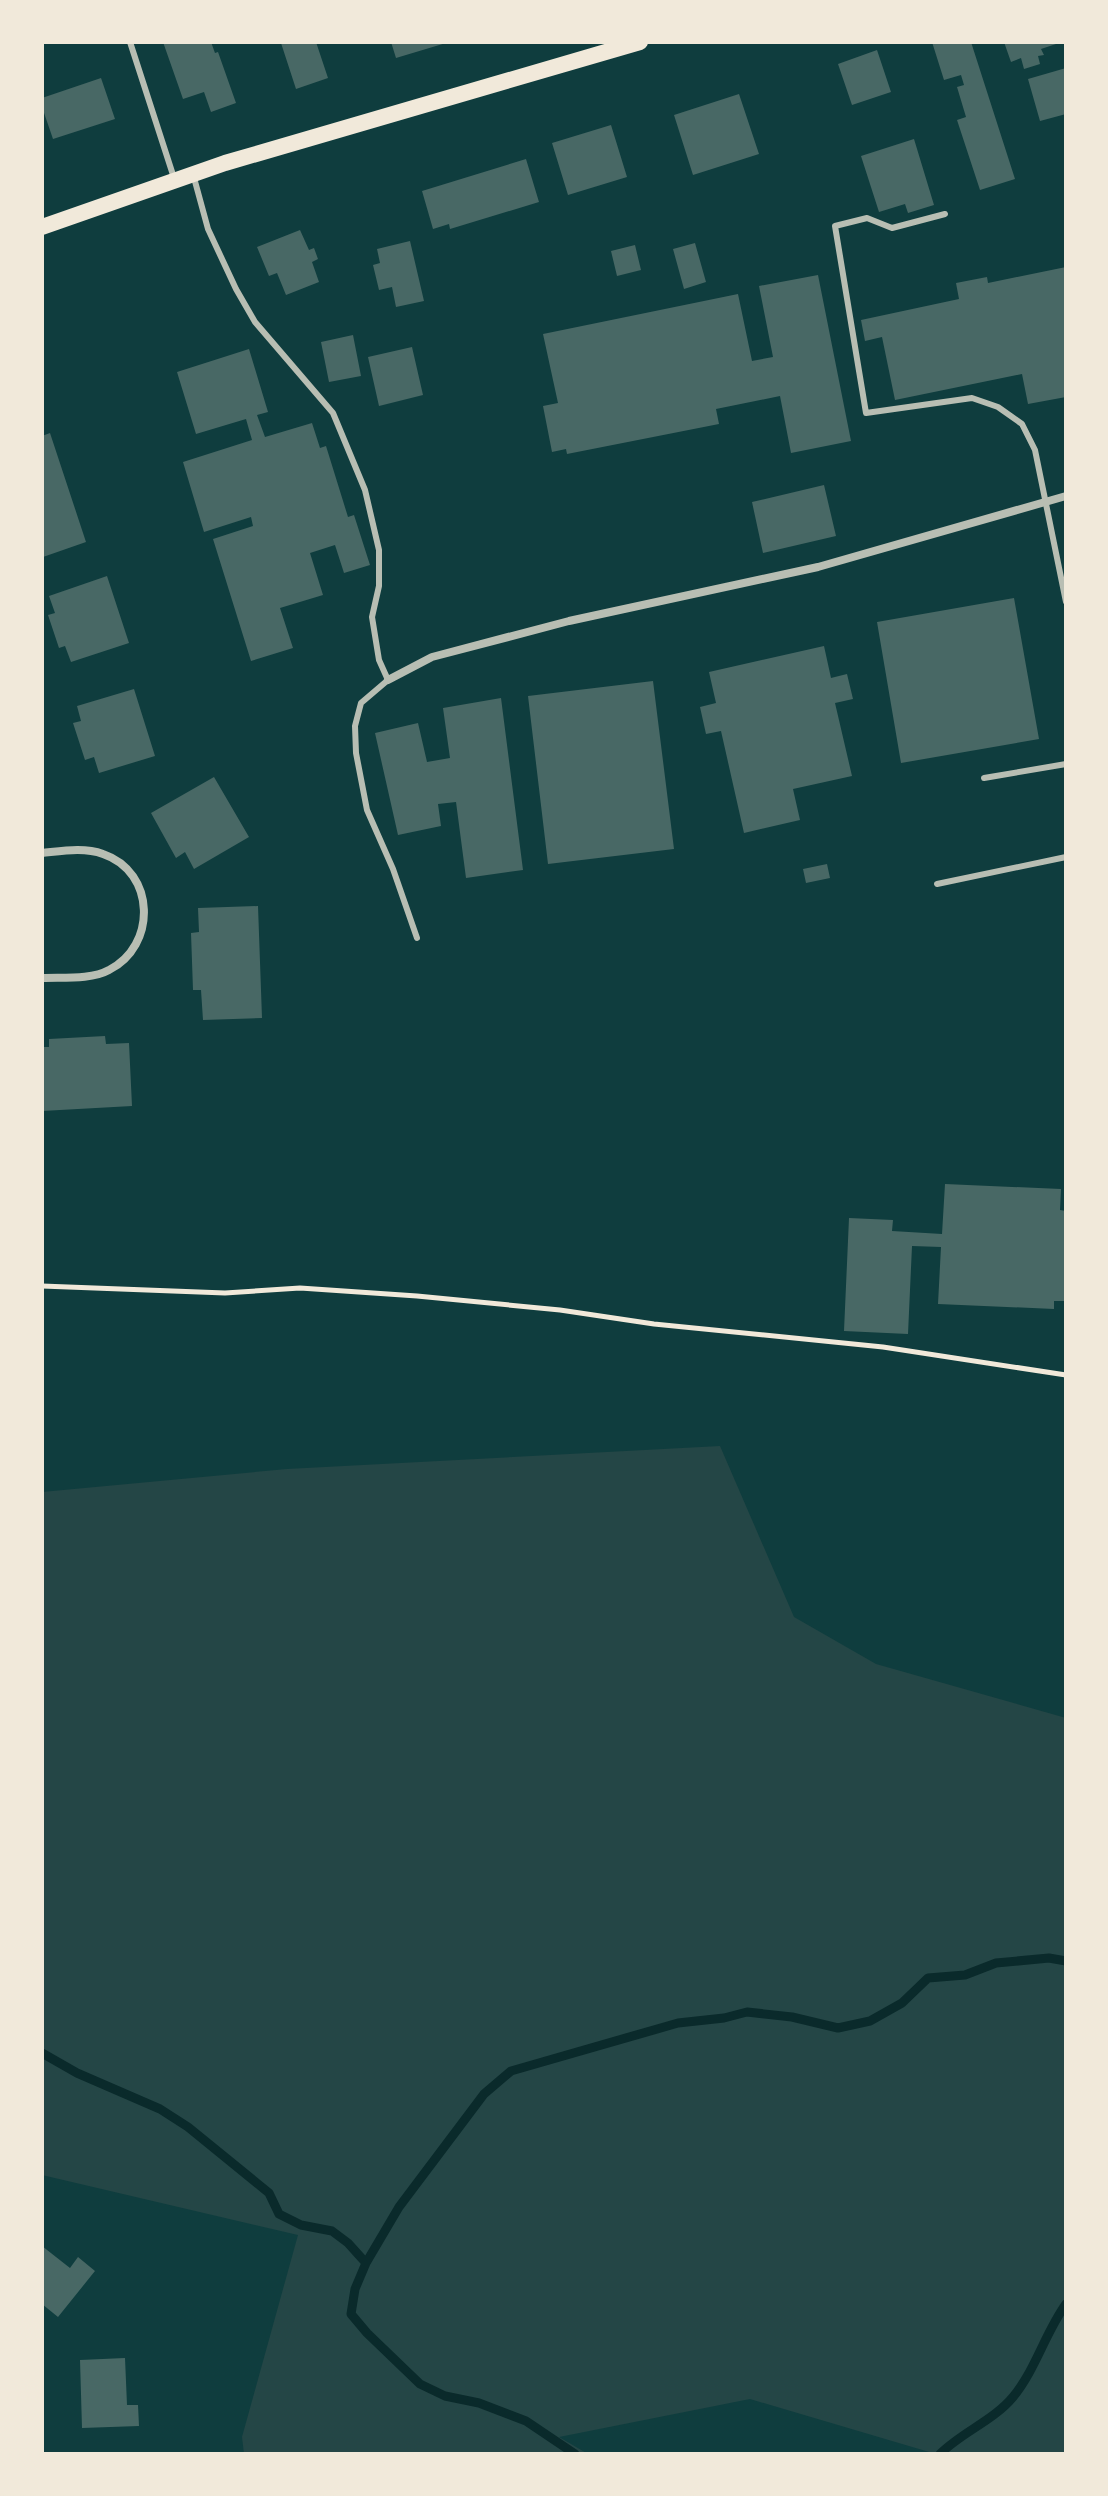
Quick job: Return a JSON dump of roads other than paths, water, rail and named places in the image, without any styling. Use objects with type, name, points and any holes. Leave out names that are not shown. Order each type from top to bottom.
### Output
[{"type":"main road","points":[[42,227],[193,174],[640,42]]},
{"type":"street","points":[[388,680],[432,657],[569,621],[818,567],[1066,496]]},
{"type":"street","points":[[42,853],[88,850],[105,854],[123,865],[138,883],[145,903],[144,926],[133,951],[109,971],[85,976],[42,978]]},
{"type":"lane","points":[[130,42],[175,181]]},
{"type":"lane","points":[[193,174],[208,229],[236,289],[255,322],[333,413],[365,490],[379,550],[379,586],[372,617],[379,660],[388,680],[361,703],[355,726],[356,753],[367,810],[393,869],[417,938]]},
{"type":"lane","points":[[945,214],[892,228],[867,218],[835,226],[866,413],[972,398],[998,407],[1022,424],[1035,450],[1066,602]]},
{"type":"lane","points":[[984,778],[1066,764]]},
{"type":"lane","points":[[937,884],[1066,857]]},
{"type":"waterway","points":[[575,2454],[526,2421],[479,2403],[445,2396],[420,2384],[351,2314],[355,2289],[366,2263],[399,2207],[484,2094],[511,2071],[678,2023],[747,2012],[792,2017],[838,2028],[870,2021],[902,2003],[928,1978],[965,1975],[996,1963],[1049,1958],[1066,1961]]},
{"type":"waterway","points":[[42,2053],[77,2073],[160,2109],[188,2127],[269,2193],[279,2214],[301,2225],[332,2231],[366,2263]]},
{"type":"waterway","points":[[940,2454],[1013,2397],[1066,2304]]}]
